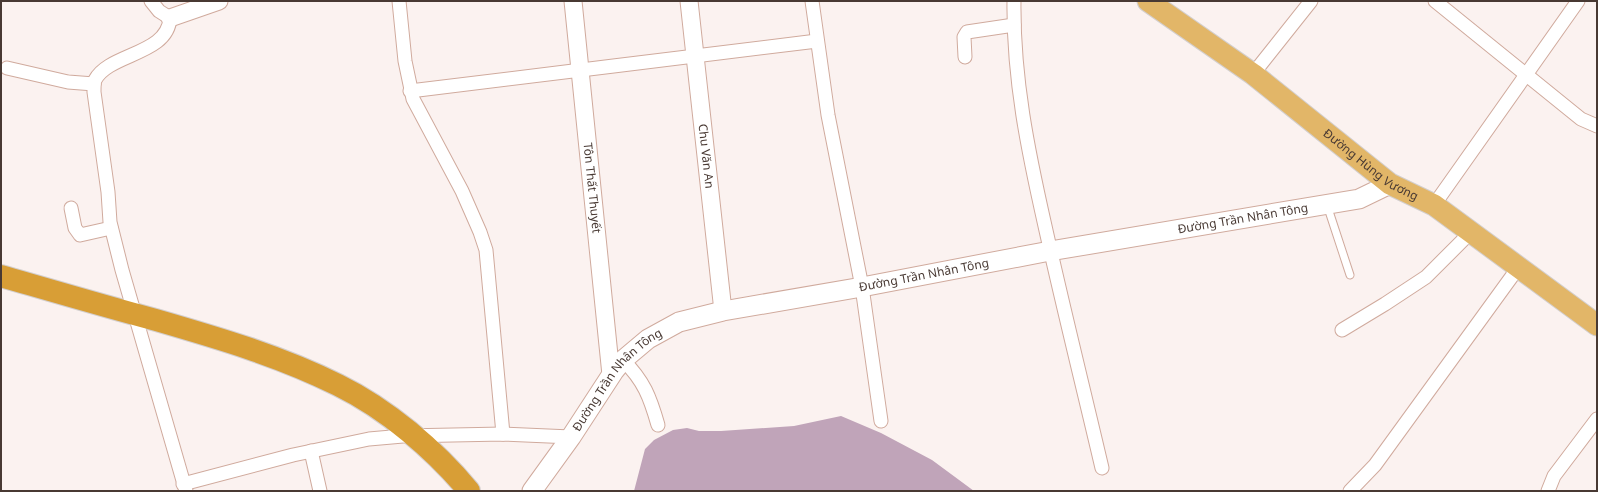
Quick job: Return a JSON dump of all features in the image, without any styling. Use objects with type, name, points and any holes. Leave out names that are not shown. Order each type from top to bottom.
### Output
[{"type":"highway","points":[[1,276],[241,346],[307,371],[345,389],[391,418],[415,436],[458,477],[469,491]]},
{"type":"main road","name":"Đường Hùng Vương","points":[[1148,1],[1253,74],[1390,184],[1434,205],[1470,233],[1597,325]]},
{"type":"main road","name":"Đường Trần Nhân Tông","points":[[532,491],[571,437],[611,375],[623,360],[648,339],[679,322],[723,312],[1050,251],[1360,200],[1390,184]]},
{"type":"street","points":[[151,1],[159,11],[170,18]]},
{"type":"street","points":[[170,18],[218,1]]},
{"type":"street","points":[[399,1],[405,61],[410,91],[462,191],[480,232],[486,250],[503,434]]},
{"type":"street","name":"Tôn Thất Thuyết","points":[[573,1],[611,375]]},
{"type":"street","name":"Chu Văn An","points":[[689,1],[723,312]]},
{"type":"street","points":[[812,1],[828,115],[862,287],[881,421]]},
{"type":"street","points":[[1014,1],[1014,51],[1021,108],[1029,153],[1050,251],[1102,468]]},
{"type":"street","points":[[1253,74],[1311,1]]},
{"type":"street","points":[[1435,1],[1581,119],[1597,126]]},
{"type":"street","points":[[1434,205],[1578,1]]},
{"type":"street","points":[[170,18],[168,27],[159,39],[148,48],[111,66],[99,74],[94,81],[94,92],[108,192],[111,228],[134,314],[185,488],[233,470],[369,439],[415,436],[503,434],[571,437]]},
{"type":"street","points":[[965,57],[964,37],[966,32],[1014,25]]},
{"type":"street","points":[[410,91],[817,41]]},
{"type":"street","points":[[6,68],[68,82],[94,84]]},
{"type":"street","points":[[71,208],[75,228],[80,235],[111,228]]},
{"type":"street","points":[[1342,330],[1426,277],[1470,233]]},
{"type":"street","points":[[1350,491],[1375,465],[1518,268]]},
{"type":"street","points":[[623,360],[637,375],[645,387],[658,425]]},
{"type":"street","points":[[1548,491],[1554,476],[1597,419]]},
{"type":"street","points":[[311,451],[320,491]]},
{"type":"lane","points":[[1327,205],[1350,275]]},
{"type":"shaded area","points":[[841,416],[881,433],[932,460],[974,491],[634,491],[645,449],[654,440],[673,430],[687,428],[699,431],[721,431],[794,426]]}]
